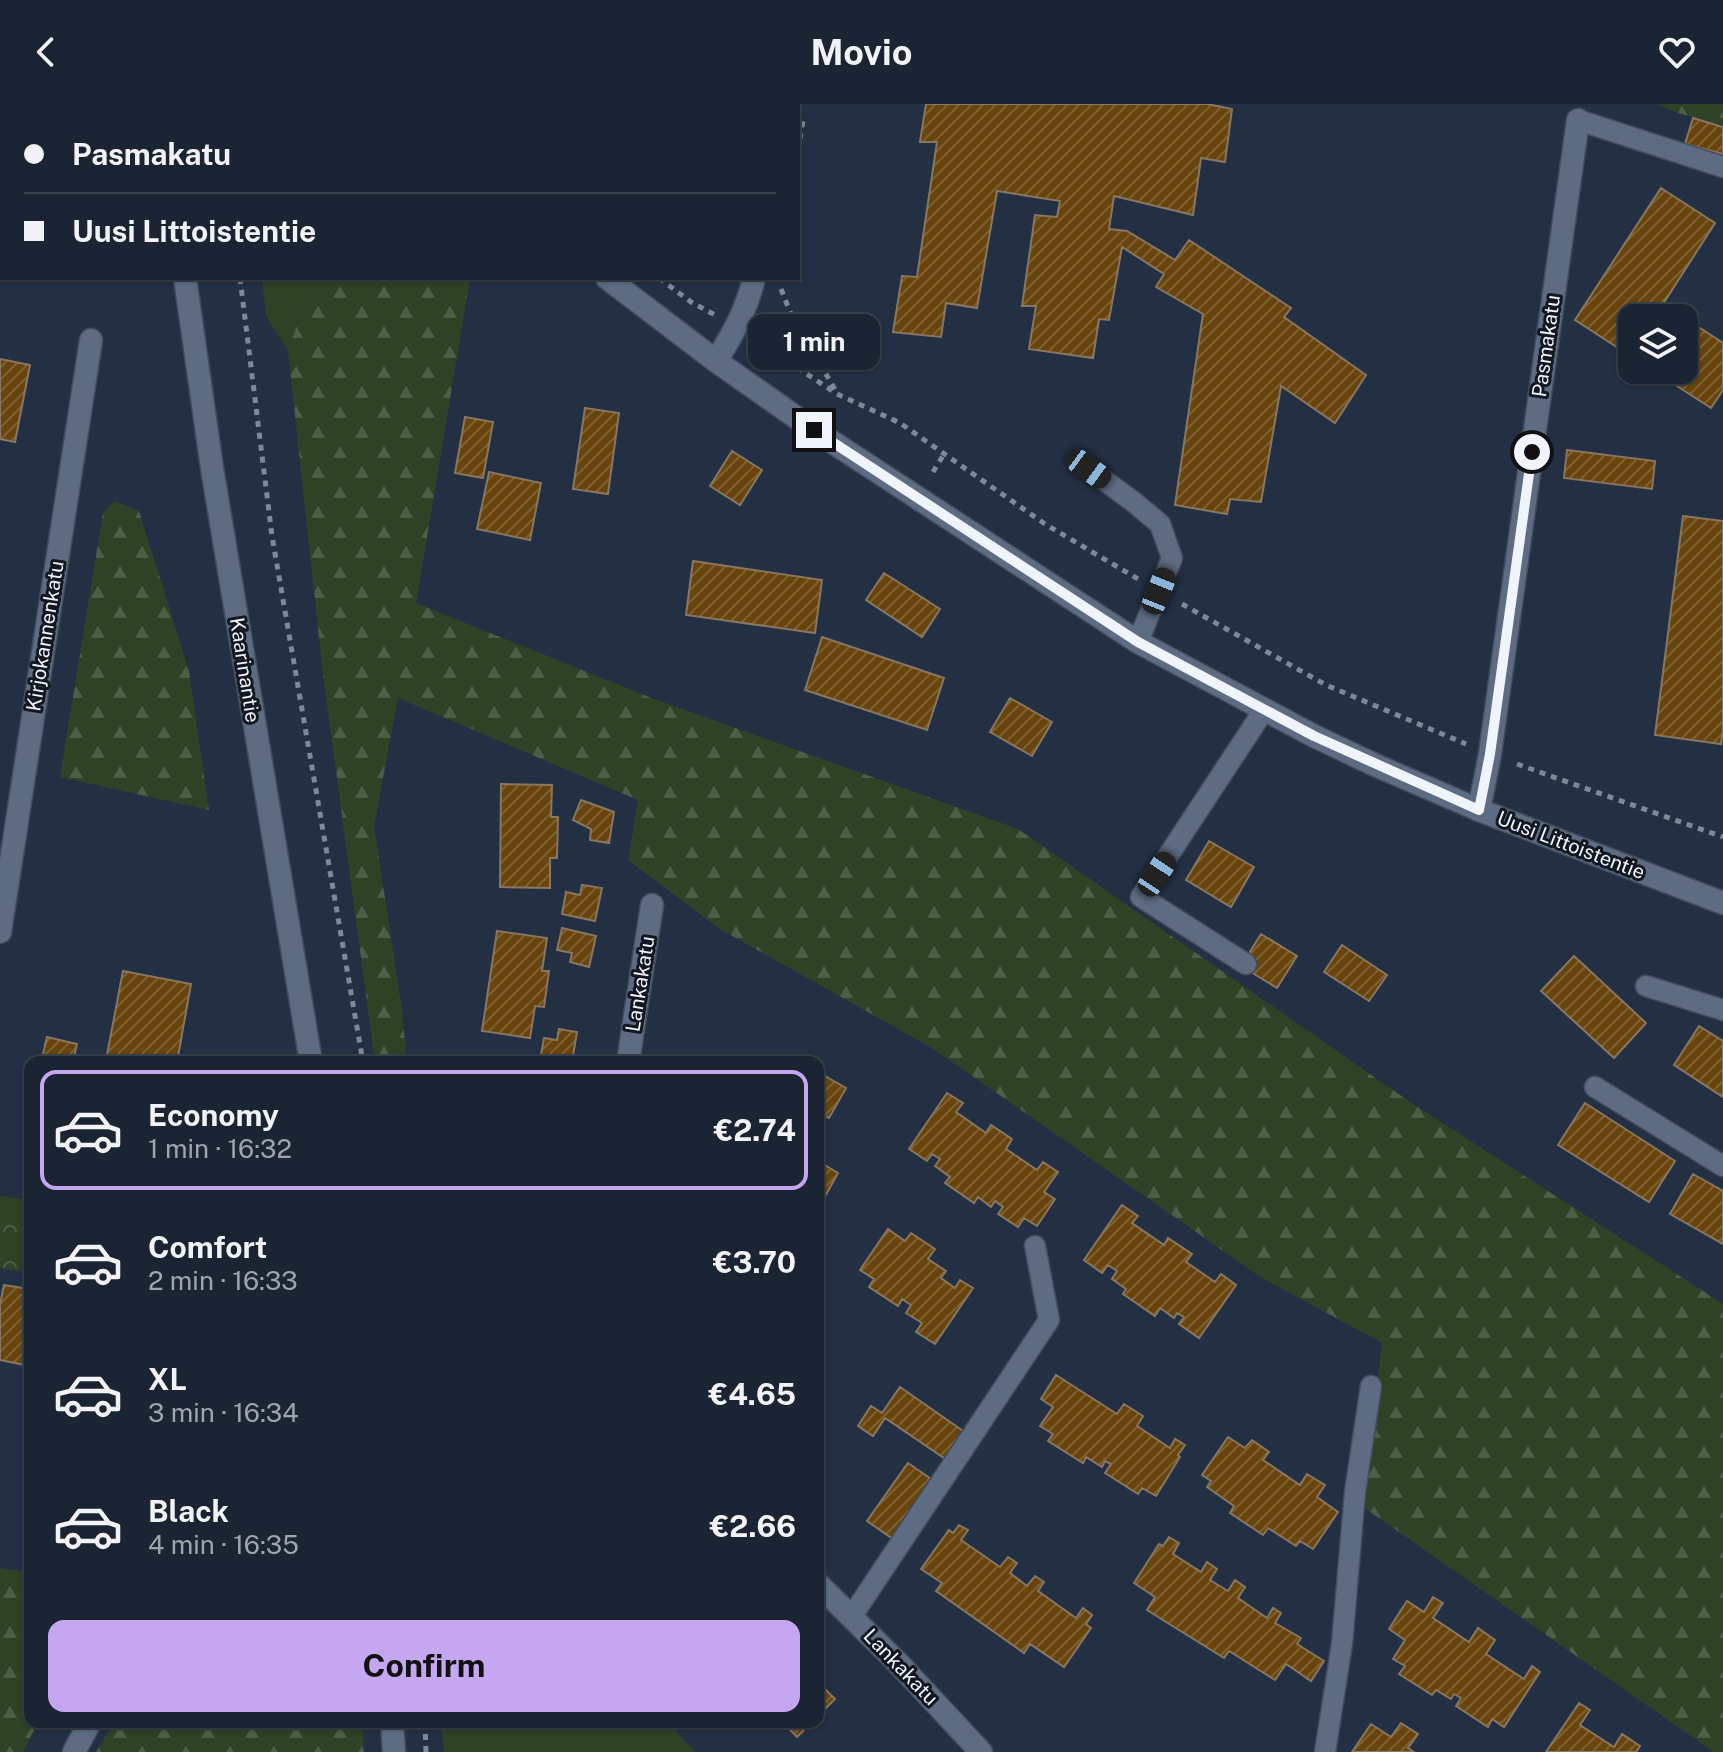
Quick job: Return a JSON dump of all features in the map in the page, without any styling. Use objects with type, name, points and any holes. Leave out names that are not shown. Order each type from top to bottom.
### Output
[{"type":"street","name":"Pasmakatu","points":[[1479,810],[1490,754],[1578,120]]},
{"type":"street","name":"Kaarinantie","points":[[185,280],[212,468],[310,1056]]},
{"type":"street","name":"Uusi Littoistentie","points":[[610,280],[716,361],[827,438],[1138,642],[1314,736],[1479,810],[1723,903]]},
{"type":"street","points":[[716,361],[737,327],[754,280]]},
{"type":"street","name":"Kirjokannenkatu","points":[[0,932],[91,340]]},
{"type":"street","name":"Lankakatu","points":[[629,1056],[652,905]]},
{"type":"street","name":"Lankakatu","points":[[824,1590],[981,1752]]},
{"type":"street","points":[[74,1752],[87,1728]]},
{"type":"street","points":[[392,1728],[394,1752]]},
{"type":"lane","points":[[1578,120],[1723,167]]},
{"type":"lane","points":[[1089,469],[1160,524],[1172,558],[1138,642]]},
{"type":"lane","points":[[1246,964],[1141,897],[1264,710]]},
{"type":"lane","points":[[1646,986],[1723,1010]]},
{"type":"lane","points":[[1595,1087],[1723,1166]]},
{"type":"lane","points":[[852,1616],[1049,1320],[1035,1246]]},
{"type":"lane","points":[[1325,1752],[1342,1644],[1355,1492],[1371,1386]]},
{"type":"path","points":[[800,137],[803,117]]},
{"type":"path","points":[[240,280],[272,536],[362,1056]]},
{"type":"path","points":[[780,280],[784,301],[837,394]]},
{"type":"path","points":[[933,472],[944,454]]},
{"type":"path","points":[[425,1728],[426,1752]]},
{"type":"green space","points":[[1656,104],[1723,104],[1723,125],[1678,113]]},
{"type":"green space","points":[[262,280],[312,280],[288,351],[266,316]]},
{"type":"green space","points":[[312,280],[470,280],[416,603],[654,699],[1018,829],[1410,1102],[1723,1304],[1723,1752],[1714,1752],[1363,1507],[1382,1343],[1262,1278],[932,1048],[720,929],[628,860],[638,800],[398,698],[374,826],[406,1056],[374,1056],[323,674],[288,351]]},
{"type":"green space","points":[[114,501],[139,511],[189,671],[209,810],[60,777],[103,513]]},
{"type":"green space","points":[[0,1196],[24,1200],[24,1272],[0,1268]]},
{"type":"green space","points":[[0,1568],[24,1572],[24,1728],[35,1728],[23,1752],[0,1752]]},
{"type":"green space","points":[[110,1728],[362,1728],[364,1752],[96,1752]]},
{"type":"green space","points":[[442,1728],[673,1728],[695,1752],[444,1752]]},
{"type":"building","points":[[926,104],[1207,104],[1232,109],[1225,162],[1201,158],[1193,215],[1114,196],[1109,229],[1127,231],[1175,260],[1189,240],[1291,308],[1284,317],[1366,375],[1335,423],[1281,386],[1261,502],[1230,499],[1227,514],[1175,505],[1203,314],[1156,287],[1164,274],[1122,247],[1109,320],[1099,319],[1093,358],[1029,349],[1036,306],[1022,306],[1035,215],[1057,217],[1060,201],[997,191],[977,308],[946,303],[941,337],[893,332],[902,276],[917,277],[937,142],[920,142]]},
{"type":"building","points":[[1693,118],[1723,127],[1723,154],[1685,144]]},
{"type":"building","points":[[1661,188],[1715,223],[1663,304],[1618,304],[1618,348],[1575,320]]},
{"type":"building","points":[[1698,327],[1723,343],[1723,390],[1711,408],[1674,384],[1698,384]]},
{"type":"building","points":[[0,359],[30,365],[15,442],[0,439]]},
{"type":"building","points":[[585,408],[619,413],[608,494],[573,489]]},
{"type":"building","points":[[465,417],[493,422],[483,478],[455,473]]},
{"type":"building","points":[[1567,450],[1655,461],[1652,489],[1564,478]]},
{"type":"building","points":[[732,451],[762,470],[740,505],[710,486]]},
{"type":"building","points":[[489,472],[541,483],[530,540],[477,529]]},
{"type":"building","points":[[1683,516],[1723,521],[1721,744],[1655,735]]},
{"type":"building","points":[[693,561],[822,580],[815,633],[686,615]]},
{"type":"building","points":[[884,573],[940,609],[922,637],[866,600]]},
{"type":"building","points":[[822,637],[944,678],[927,730],[805,690]]},
{"type":"building","points":[[1010,698],[1052,722],[1032,756],[990,732]]},
{"type":"building","points":[[501,784],[552,785],[551,817],[558,817],[557,858],[550,858],[550,888],[500,887]]},
{"type":"building","points":[[581,800],[614,812],[609,843],[590,840],[591,829],[573,820]]},
{"type":"building","points":[[1209,841],[1254,867],[1231,907],[1186,880]]},
{"type":"building","points":[[582,885],[602,888],[595,921],[562,914],[566,892],[580,895]]},
{"type":"building","points":[[562,928],[596,936],[589,967],[570,962],[572,953],[557,950]]},
{"type":"building","points":[[497,931],[547,938],[542,971],[549,971],[544,1007],[535,1006],[530,1038],[482,1031]]},
{"type":"building","points":[[1261,934],[1297,956],[1277,988],[1241,966]]},
{"type":"building","points":[[1342,945],[1387,975],[1369,1001],[1324,972]]},
{"type":"building","points":[[1574,956],[1646,1023],[1614,1058],[1541,991]]},
{"type":"building","points":[[123,971],[191,984],[178,1056],[107,1056]]},
{"type":"building","points":[[1699,1026],[1723,1041],[1723,1097],[1674,1065]]},
{"type":"building","points":[[559,1029],[577,1032],[573,1056],[541,1056],[544,1038],[557,1040]]},
{"type":"building","points":[[47,1037],[77,1044],[74,1056],[42,1056]]},
{"type":"building","points":[[824,1075],[846,1088],[829,1118],[824,1115]]},
{"type":"building","points":[[947,1093],[963,1103],[956,1112],[986,1133],[991,1125],[1012,1139],[1006,1149],[1037,1170],[1043,1162],[1058,1172],[1044,1192],[1055,1199],[1037,1226],[1024,1218],[1018,1227],[998,1214],[1003,1207],[995,1201],[991,1207],[978,1197],[974,1203],[945,1183],[950,1177],[935,1166],[940,1159],[932,1154],[927,1161],[909,1149]]},
{"type":"building","points":[[1585,1103],[1675,1161],[1649,1202],[1558,1145]]},
{"type":"building","points":[[824,1165],[838,1173],[824,1198]]},
{"type":"building","points":[[1693,1174],[1723,1191],[1723,1244],[1670,1214]]},
{"type":"building","points":[[1122,1205],[1138,1216],[1132,1223],[1164,1245],[1168,1238],[1192,1254],[1186,1262],[1215,1282],[1221,1274],[1236,1285],[1199,1338],[1179,1324],[1184,1317],[1177,1313],[1174,1318],[1160,1308],[1155,1316],[1123,1294],[1126,1289],[1112,1279],[1117,1271],[1108,1265],[1102,1273],[1084,1260]]},
{"type":"building","points":[[888,1229],[905,1241],[911,1233],[935,1249],[928,1259],[946,1271],[941,1278],[955,1288],[960,1280],[973,1288],[935,1344],[916,1332],[922,1323],[906,1313],[911,1305],[902,1299],[898,1306],[869,1287],[874,1279],[860,1270]]},
{"type":"building","points":[[4,1285],[24,1288],[24,1365],[0,1360],[0,1304]]},
{"type":"building","points":[[1056,1375],[1117,1414],[1124,1404],[1143,1416],[1137,1426],[1170,1448],[1175,1439],[1185,1445],[1156,1496],[1142,1488],[1138,1494],[1105,1473],[1111,1464],[1105,1461],[1102,1467],[1086,1457],[1083,1463],[1048,1441],[1053,1434],[1040,1426],[1053,1407],[1041,1399]]},
{"type":"building","points":[[900,1387],[966,1433],[947,1460],[885,1418],[873,1436],[858,1426],[871,1406],[882,1413]]},
{"type":"building","points":[[1228,1437],[1245,1448],[1252,1440],[1269,1452],[1263,1460],[1300,1485],[1307,1474],[1325,1485],[1317,1497],[1338,1512],[1313,1549],[1300,1541],[1296,1546],[1268,1528],[1263,1535],[1230,1513],[1234,1506],[1207,1487],[1211,1481],[1202,1475]]},
{"type":"building","points":[[908,1463],[934,1481],[893,1539],[867,1521]]},
{"type":"building","points":[[959,1525],[968,1530],[961,1540],[1000,1567],[1008,1557],[1017,1563],[1010,1573],[1027,1586],[1035,1576],[1044,1582],[1038,1591],[1076,1618],[1083,1608],[1092,1615],[1086,1624],[1091,1628],[1064,1667],[1030,1644],[1024,1653],[936,1591],[942,1583],[921,1569],[949,1530],[953,1533]]},
{"type":"building","points":[[1169,1537],[1179,1543],[1173,1554],[1201,1572],[1207,1562],[1217,1569],[1210,1580],[1228,1591],[1235,1580],[1245,1587],[1238,1598],[1267,1618],[1273,1608],[1281,1613],[1275,1623],[1301,1638],[1297,1644],[1324,1661],[1311,1681],[1286,1664],[1275,1680],[1229,1651],[1224,1658],[1147,1610],[1155,1597],[1134,1583],[1159,1544],[1163,1546]]},
{"type":"building","points":[[1433,1597],[1443,1603],[1433,1618],[1469,1642],[1478,1628],[1495,1640],[1486,1654],[1524,1679],[1532,1666],[1540,1672],[1504,1727],[1492,1719],[1488,1727],[1456,1706],[1461,1698],[1454,1694],[1451,1699],[1436,1690],[1432,1695],[1399,1674],[1405,1666],[1393,1659],[1405,1640],[1389,1629],[1407,1601],[1424,1612]]},
{"type":"building","points":[[824,1688],[835,1699],[824,1710]]},
{"type":"building","points":[[1579,1703],[1590,1710],[1580,1725],[1614,1747],[1622,1734],[1640,1746],[1636,1752],[1546,1752]]},
{"type":"building","points":[[1401,1723],[1418,1734],[1408,1748],[1414,1752],[1352,1752],[1371,1724],[1391,1737]]},
{"type":"building","points":[[789,1728],[806,1728],[797,1737]]},
{"type":"route","points":[[814,430],[1138,642],[1314,736],[1479,810],[1490,754],[1532,452]]}]
